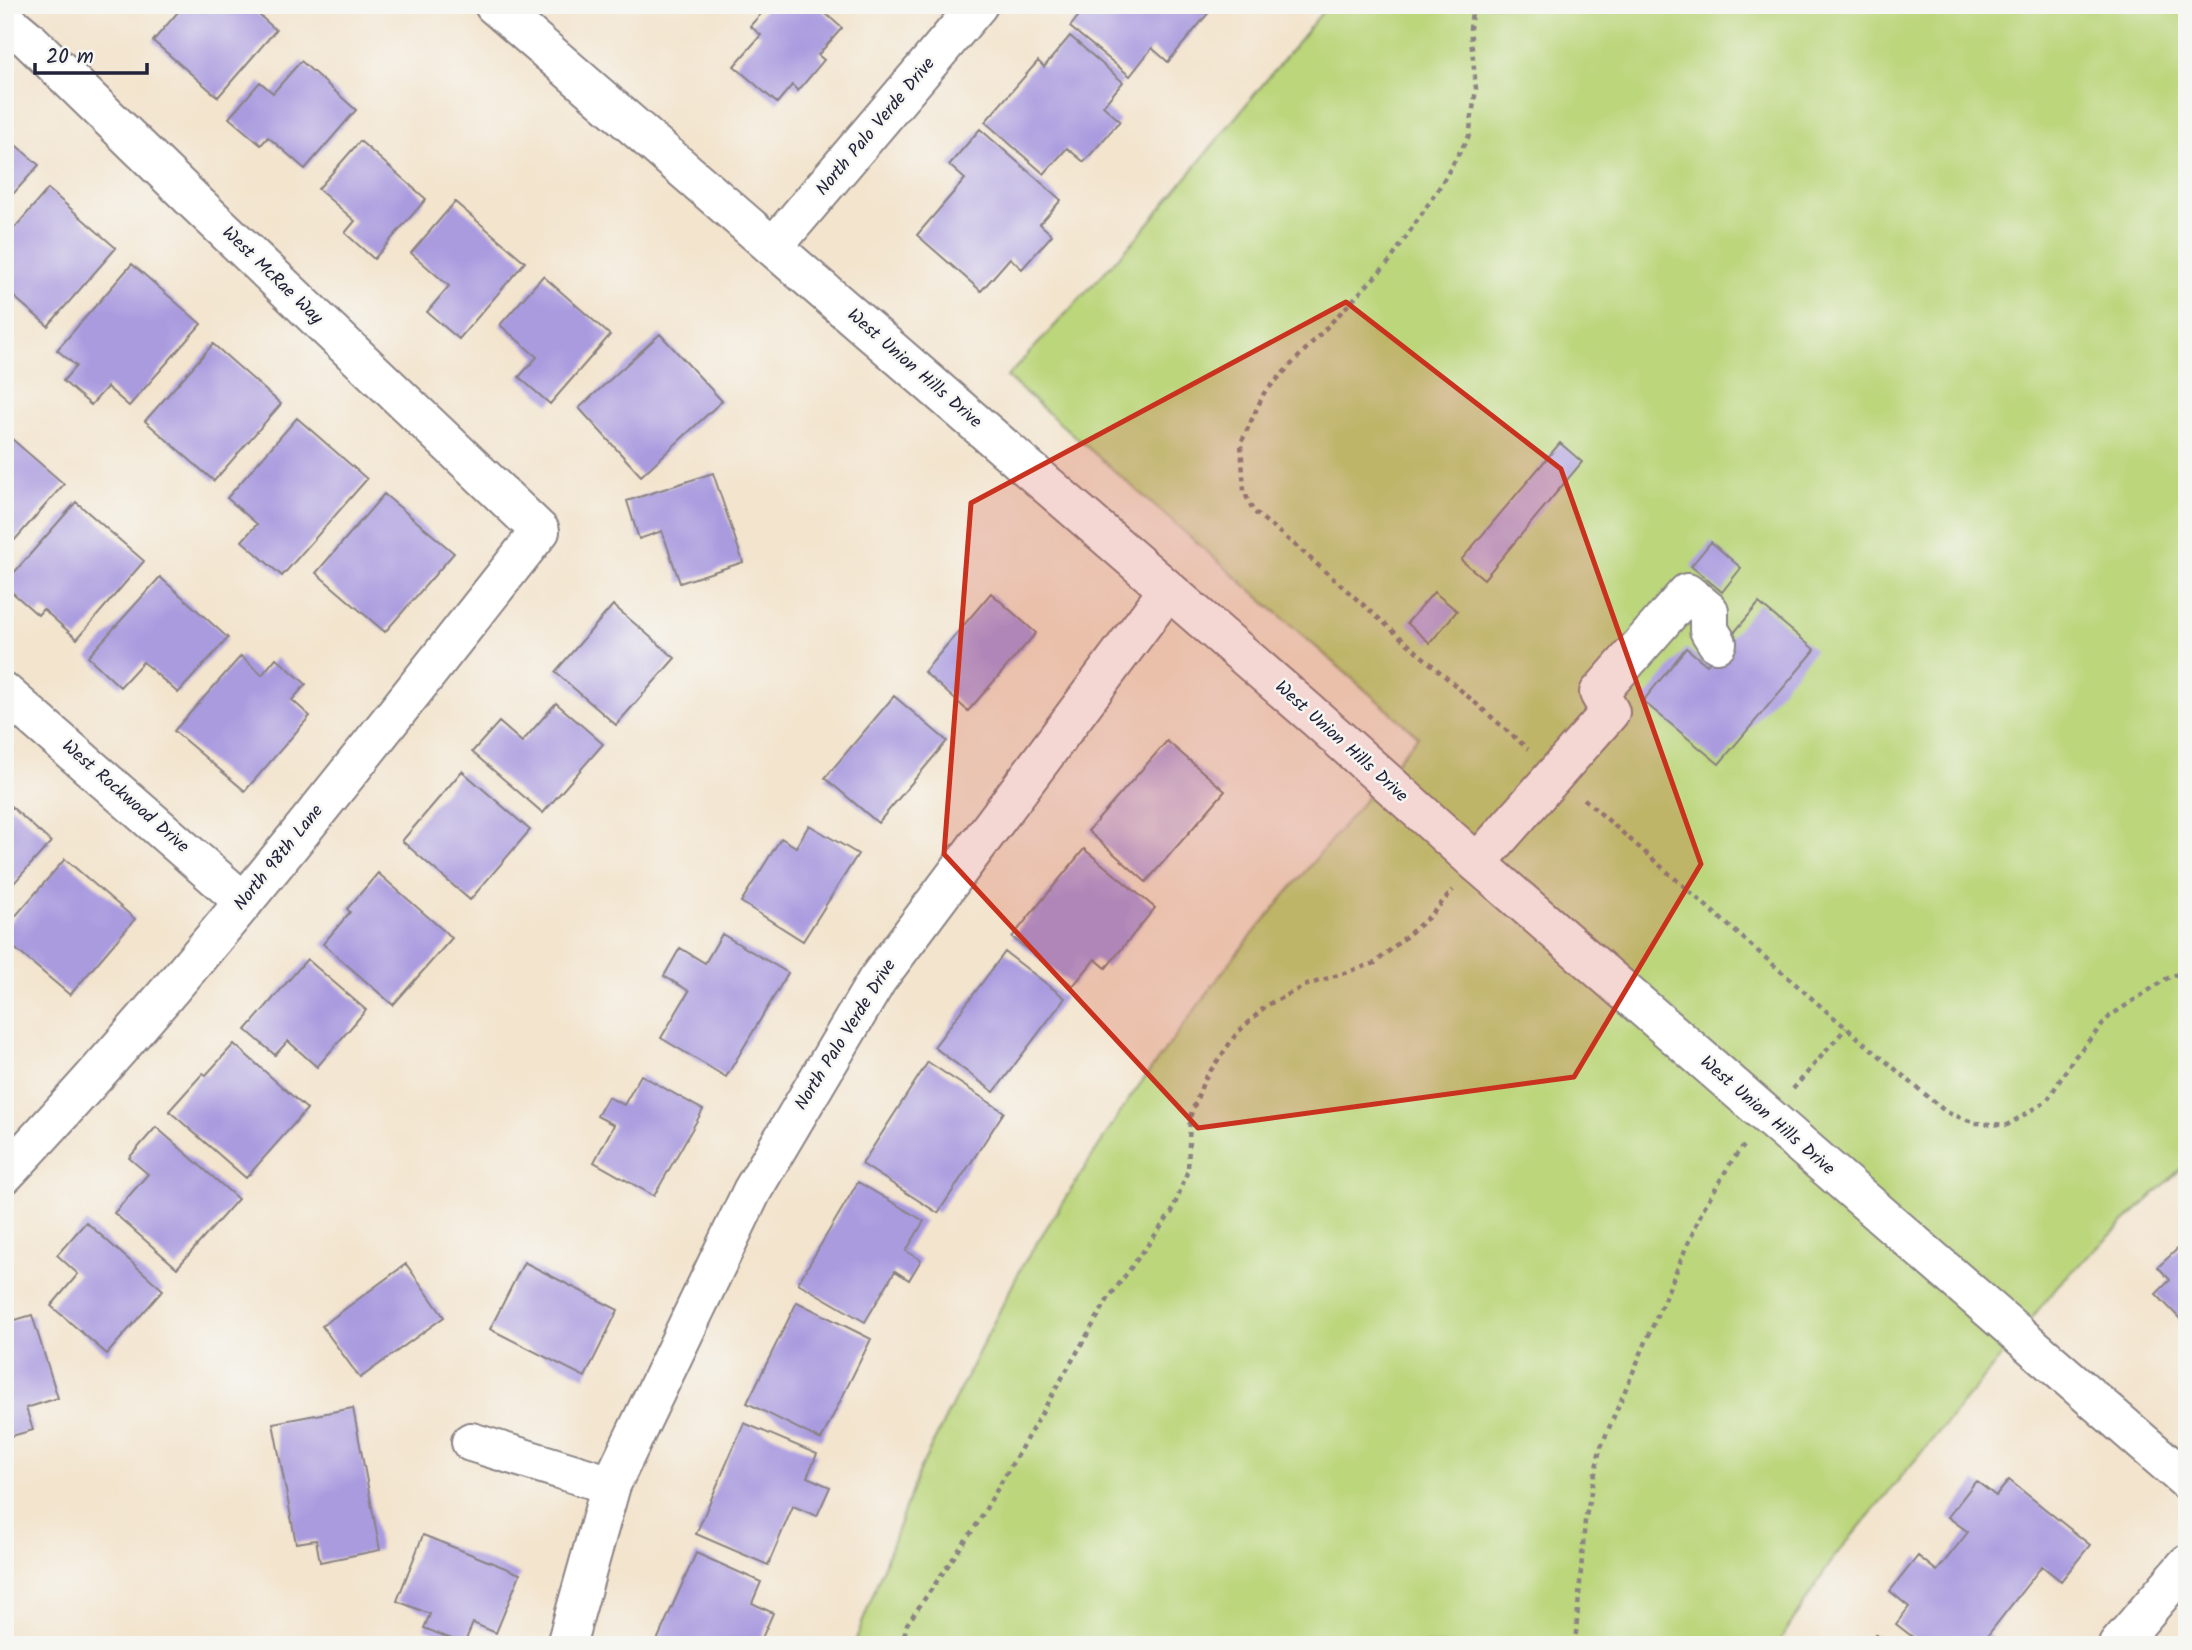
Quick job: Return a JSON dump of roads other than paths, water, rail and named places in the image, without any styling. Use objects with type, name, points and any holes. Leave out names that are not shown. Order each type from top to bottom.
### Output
[{"type":"street","name":"West Union Hills Drive","points":[[494,5],[1318,720],[1477,863],[2187,1481]]},
{"type":"street","name":"North Palo Verde Drive","points":[[773,247],[978,5]]},
{"type":"street","name":"West McRae Way","points":[[5,20],[29,40],[540,531]]},
{"type":"street","name":"North 98th Lane","points":[[5,1174],[79,1096],[244,902],[540,531]]},
{"type":"street","name":"North Palo Verde Drive","points":[[566,1645],[611,1485],[752,1191],[877,980],[1168,590]]},
{"type":"street","points":[[1477,863],[1609,712],[1599,693],[1687,593],[1709,611],[1709,630],[1717,643]]},
{"type":"street","name":"West Rockwood Drive","points":[[5,692],[244,902]]},
{"type":"street","points":[[471,1441],[611,1485]]},
{"type":"street","points":[[2118,1645],[2187,1564]]}]
